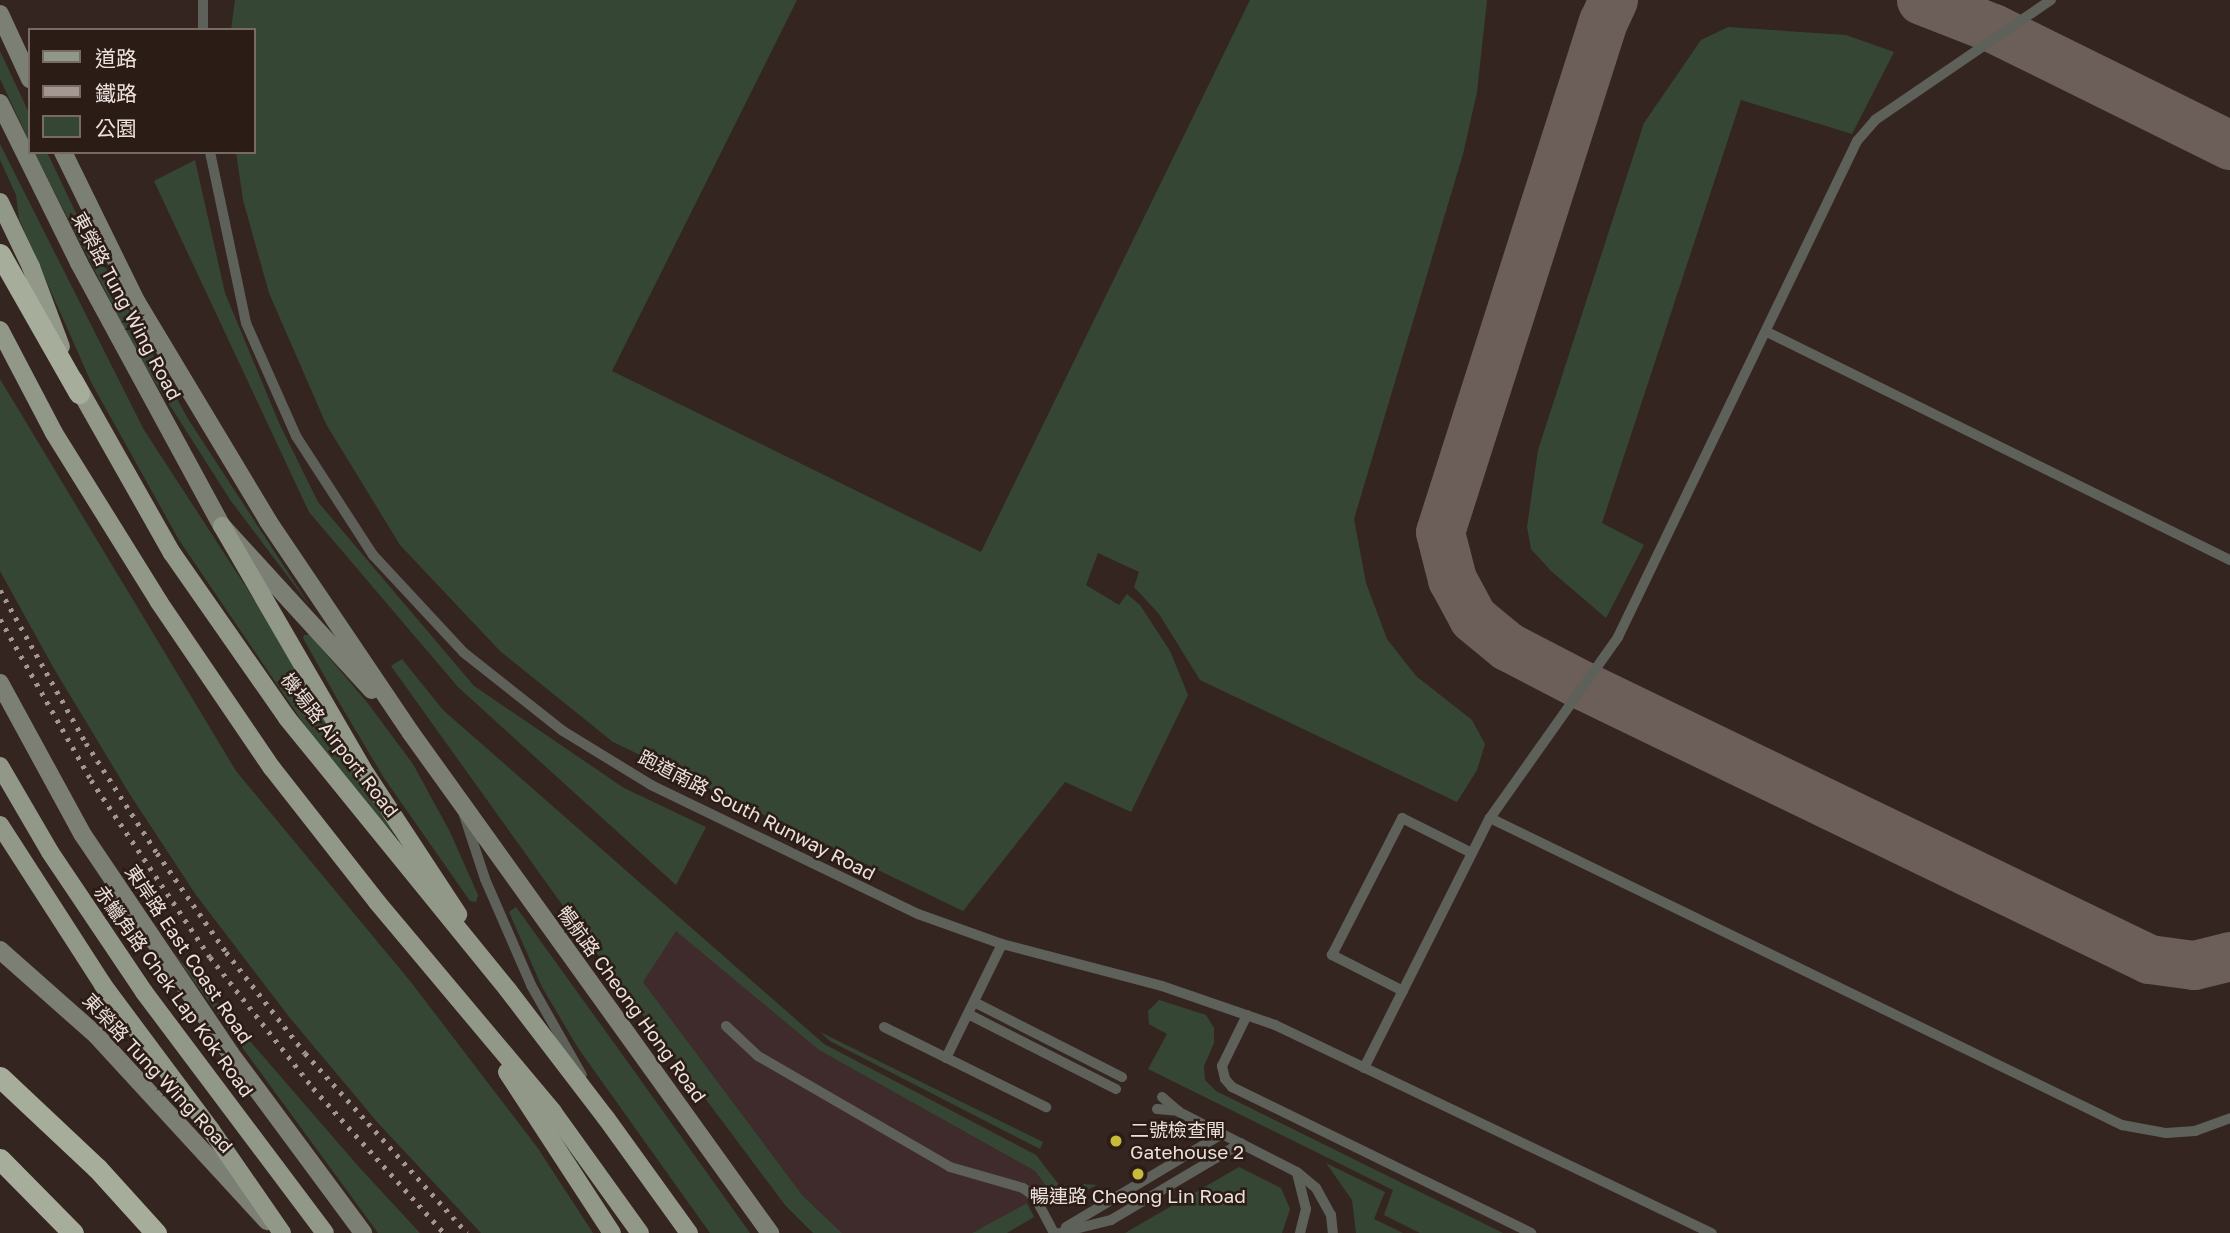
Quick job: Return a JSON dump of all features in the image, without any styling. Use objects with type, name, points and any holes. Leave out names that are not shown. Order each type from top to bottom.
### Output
[{"type":"highway","name":"機場路 Airport Road","points":[[0,254],[79,393]]},
{"type":"highway","points":[[0,1077],[97,1168],[156,1233]]},
{"type":"highway","points":[[0,1159],[73,1233]]},
{"type":"main road","points":[[0,202],[31,267],[79,393]]},
{"type":"main road","points":[[0,330],[54,433],[159,603],[272,768],[481,1028],[553,1112],[640,1233]]},
{"type":"main road","name":"機場路 Airport Road","points":[[79,393],[172,553],[287,718],[508,990],[606,1118],[689,1233]]},
{"type":"main road","points":[[222,526],[366,774],[508,990]]},
{"type":"main road","name":"赤鱲角路 Chek Lap Kok Road","points":[[0,766],[65,876],[144,992],[325,1233]]},
{"type":"main road","points":[[0,825],[103,985],[218,1140],[280,1233]]},
{"type":"main road","points":[[481,1028],[538,1123],[612,1233]]},
{"type":"street","points":[[0,14],[28,75]]},
{"type":"street","name":"東榮路 Tung Wing Road","points":[[0,103],[85,275],[222,526],[411,733]]},
{"type":"street","points":[[64,154],[136,301],[185,388],[268,521],[459,802]]},
{"type":"street","name":"東岸路 East Coast Road","points":[[0,684],[83,835],[230,1053],[363,1233]]},
{"type":"street","name":"暢航路 Cheong Hong Road","points":[[459,802],[770,1231]]},
{"type":"street","name":"東榮路 Tung Wing Road","points":[[0,950],[96,1035],[280,1233]]},
{"type":"lane","points":[[203,0],[203,28]]},
{"type":"lane","points":[[1364,1068],[1490,818],[1618,637],[1857,141],[1875,120],[2051,0]]},
{"type":"lane","name":"跑道南路 South Runway Road","points":[[210,154],[246,323],[296,436],[373,555],[463,652],[563,731],[651,785],[918,914],[1002,944],[1162,986],[1275,1025],[1712,1233]]},
{"type":"lane","points":[[1767,332],[2230,560]]},
{"type":"lane","points":[[459,802],[485,879],[531,985],[606,1118]]},
{"type":"lane","points":[[1403,991],[1332,955],[1402,818],[1472,853]]},
{"type":"lane","points":[[1490,818],[2122,1125],[2166,1133],[2195,1131],[2230,1118]]},
{"type":"lane","points":[[946,1058],[1002,944]]},
{"type":"lane","points":[[974,1002],[1122,1077]]},
{"type":"lane","points":[[968,1014],[1116,1090]]},
{"type":"lane","points":[[1247,1015],[1222,1066],[1225,1079],[1232,1087],[1531,1233]]},
{"type":"lane","points":[[726,1026],[758,1056],[950,1167],[1023,1188],[1035,1197],[1057,1233]]},
{"type":"lane","points":[[884,1027],[1046,1107]]},
{"type":"lane","points":[[1163,1097],[1179,1111],[1297,1172],[1322,1195],[1331,1216],[1333,1233]]},
{"type":"lane","points":[[1157,1109],[1179,1111]]},
{"type":"lane","points":[[1057,1233],[1222,1134]]},
{"type":"lane","points":[[1057,1233],[1111,1220],[1241,1143]]},
{"type":"lane","points":[[1297,1172],[1306,1209],[1300,1233]]},
{"type":"shaded area","points":[[676,930],[819,1050],[1035,1171],[1046,1186],[1027,1203],[972,1233],[842,1233],[803,1196],[643,982]]},
{"type":"green space","points":[[235,0],[797,0],[612,371],[981,552],[1250,0],[1487,0],[1477,92],[1463,154],[1354,519],[1366,583],[1387,639],[1416,676],[1472,720],[1485,744],[1477,770],[1457,802],[1200,680],[1159,614],[1134,587],[1139,572],[1098,553],[1086,585],[1119,605],[1127,594],[1140,605],[1170,651],[1188,695],[1131,812],[1065,782],[963,911],[613,742],[500,651],[400,545],[326,424],[269,293],[243,200],[236,154],[256,154],[256,28],[231,28]]},
{"type":"green space","points":[[1728,27],[1846,35],[1894,52],[1852,134],[1741,100],[1602,523],[1644,545],[1606,618],[1551,571],[1531,549],[1527,527],[1538,450],[1644,123],[1701,40]]},
{"type":"green space","points":[[0,51],[28,111],[28,139],[0,79]]},
{"type":"green space","points":[[0,144],[144,430],[276,633],[398,838],[356,794],[308,730],[179,540],[91,382],[19,219],[16,195],[0,160]]},
{"type":"green space","points":[[35,154],[48,154],[74,209],[188,419],[310,606],[231,501],[139,357]]},
{"type":"green space","points":[[195,160],[225,293],[279,423],[318,502],[474,686],[624,788],[706,827],[676,885],[458,687],[309,512],[154,181]]},
{"type":"green space","points":[[0,379],[236,771],[410,981],[537,1147],[593,1233],[481,1233],[378,1123],[290,1018],[196,895],[129,793],[53,667],[0,571]]},
{"type":"green space","points":[[304,635],[310,635],[366,701],[413,764],[450,832],[478,895],[476,902],[470,901],[384,778],[303,638]]},
{"type":"green space","points":[[402,659],[443,710],[824,1044],[1036,1155],[1063,1190],[1072,1193],[1084,1184],[1097,1185],[1060,1204],[1042,1190],[1046,1186],[1035,1171],[819,1050],[676,931],[643,982],[803,1196],[842,1233],[813,1233],[785,1205],[606,966],[391,666]]},
{"type":"green space","points":[[516,907],[750,1233],[710,1233],[578,1048],[542,987],[509,912]]},
{"type":"green space","points":[[171,950],[358,1166],[420,1233],[378,1233]]},
{"type":"green space","points":[[1159,1000],[1206,1015],[1214,1028],[1214,1043],[1204,1066],[1205,1080],[1216,1091],[1503,1233],[1420,1233],[1384,1215],[1393,1190],[1148,1069],[1167,1034],[1149,1024],[1148,1011]]},
{"type":"green space","points":[[820,1032],[1043,1142],[1040,1149],[830,1041]]},
{"type":"green space","points":[[1326,1163],[1385,1192],[1374,1219],[1403,1233],[1356,1233],[1352,1200]]},
{"type":"green space","points":[[1239,1167],[1281,1188],[1290,1209],[1282,1233],[1125,1233]]},
{"type":"green space","points":[[1027,1203],[1034,1217],[1007,1233],[972,1233]]},
{"type":"taxiway","points":[[1613,0],[1603,21],[1440,532],[1452,579],[1473,618],[1507,646],[1582,685],[2149,959],[2194,965],[2230,956]]},
{"type":"taxiway","points":[[1921,0],[1993,28],[2230,145]]},
{"type":"railway","points":[[0,590],[86,743],[157,853],[226,952],[305,1053],[467,1233]]},
{"type":"railway","points":[[0,619],[91,780],[210,957],[313,1088],[444,1233]]},
{"type":"place","name":"二號檢查閘 Gatehouse 2","points":[[1116,1141]]},
{"type":"place","name":"暢連路 Cheong Lin Road","points":[[1138,1174]]}]
